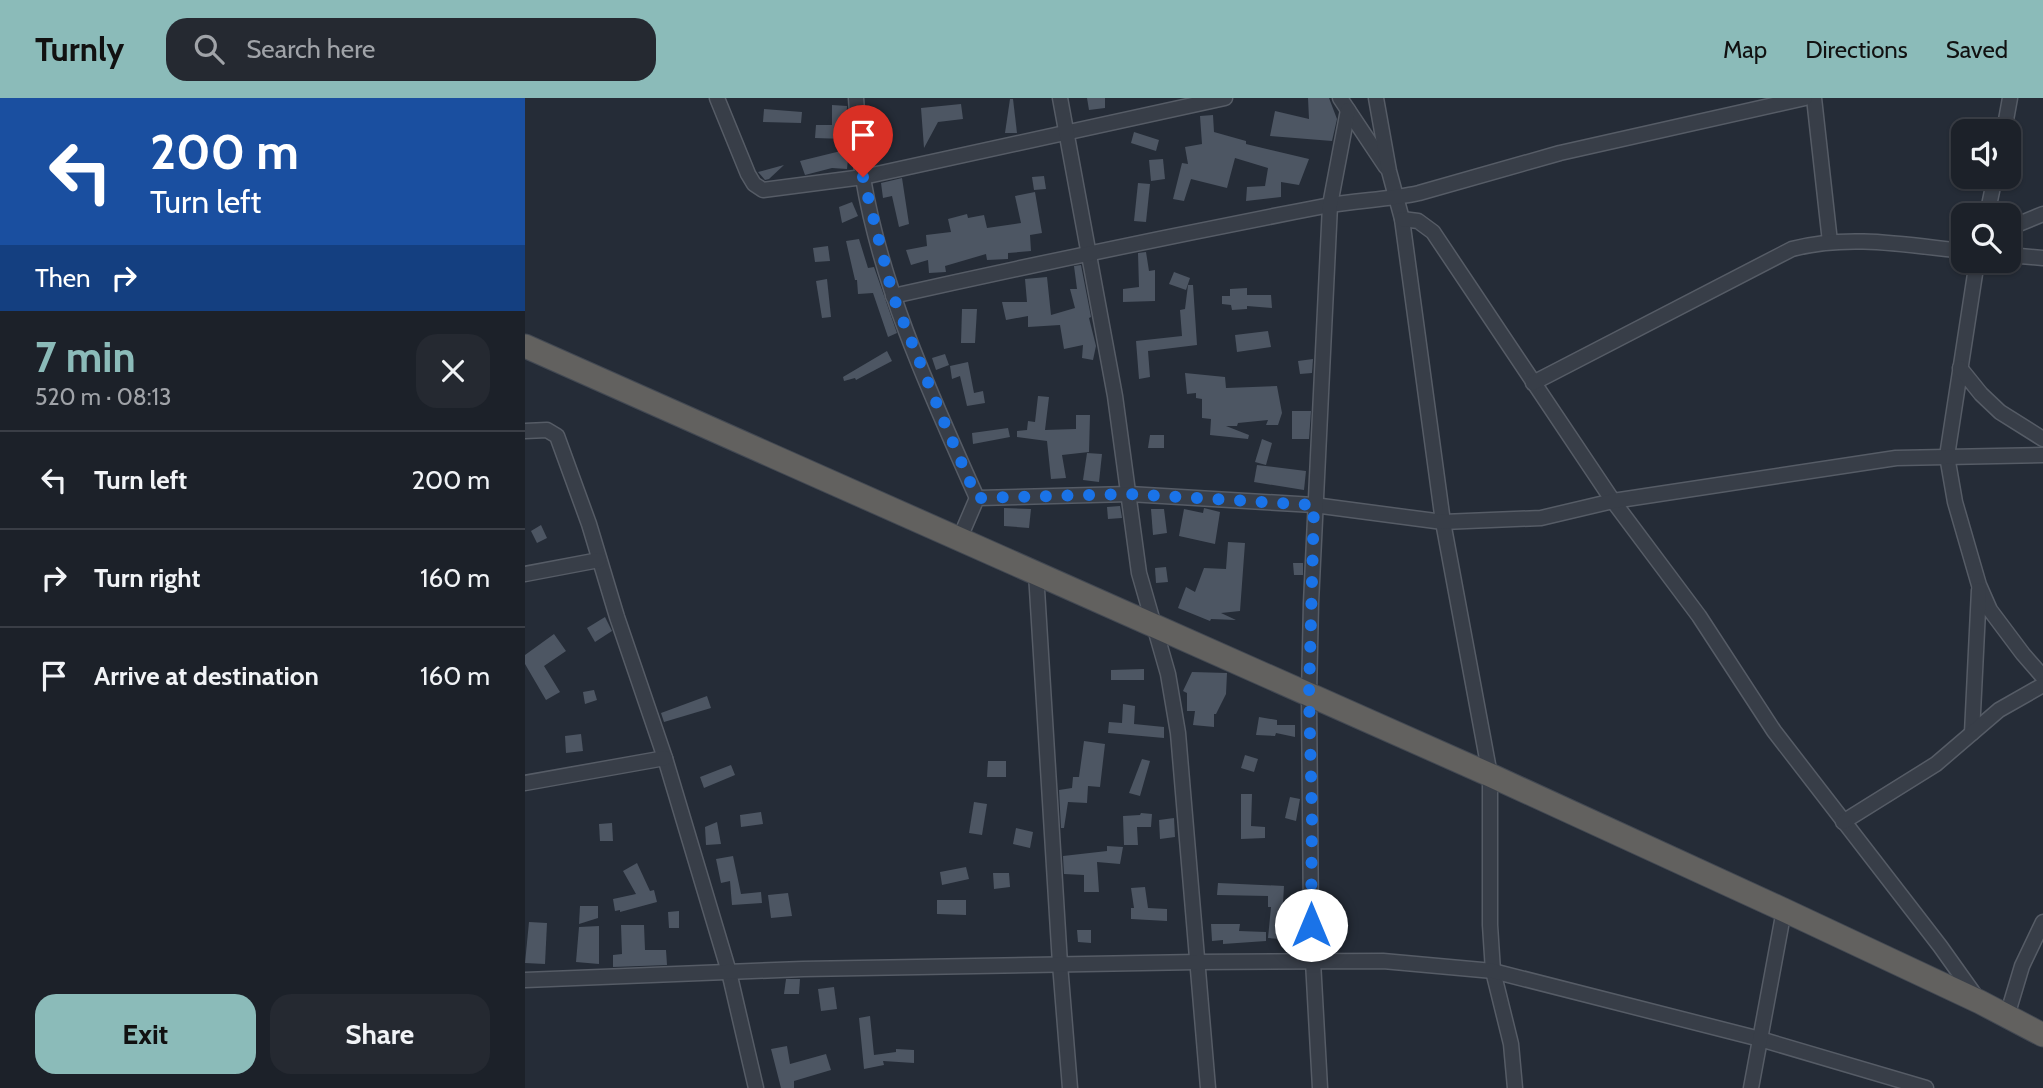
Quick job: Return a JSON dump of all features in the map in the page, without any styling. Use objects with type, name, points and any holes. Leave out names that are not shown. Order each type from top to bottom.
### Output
[{"type":"highway","points":[[525,346],[1490,775],[1980,1002],[2043,1035]]},
{"type":"street","points":[[717,98],[748,174],[754,184],[763,190],[863,177],[1225,98]]},
{"type":"street","points":[[856,98],[863,177],[893,296],[977,498],[959,540]]},
{"type":"street","points":[[1061,98],[1115,396],[1139,573],[1168,674],[1178,733],[1208,1088]]},
{"type":"street","points":[[1376,98],[1389,171],[1402,219],[1443,522],[1490,775],[1490,925],[1493,971],[1511,1044],[1515,1088]]},
{"type":"street","points":[[893,296],[1088,253],[1330,205],[1396,198],[1560,153],[1805,98]]},
{"type":"street","points":[[1814,98],[1830,242]]},
{"type":"street","points":[[2006,119],[2010,98]]},
{"type":"street","points":[[1344,104],[1389,171]]},
{"type":"street","points":[[1320,1088],[1314,961],[1309,695],[1314,505],[1323,377],[1330,205],[1344,104]]},
{"type":"street","points":[[2021,223],[2043,214]]},
{"type":"street","points":[[1402,219],[1418,220],[1433,232],[1532,383],[1613,501],[1699,616],[1774,731],[1980,1002]]},
{"type":"street","points":[[1532,383],[1792,249],[1830,242],[1865,241],[1951,250]]},
{"type":"street","points":[[2021,256],[2043,258]]},
{"type":"street","points":[[1975,273],[1947,456],[1955,502],[1979,585],[1990,610],[2043,677]]},
{"type":"street","points":[[1960,369],[2000,412],[2043,439]]},
{"type":"street","points":[[525,430],[547,430],[557,436],[589,523],[665,758],[729,972],[756,1088]]},
{"type":"street","points":[[977,498],[1129,494],[1314,505],[1443,522],[1541,518],[1613,501],[1896,458],[2043,455]]},
{"type":"street","points":[[525,574],[599,559]]},
{"type":"street","points":[[1036,573],[1070,1088]]},
{"type":"street","points":[[1972,733],[1979,585]]},
{"type":"street","points":[[1843,822],[1936,764],[1999,710],[2043,685]]},
{"type":"street","points":[[525,783],[665,758]]},
{"type":"street","points":[[1751,1088],[1784,910]]},
{"type":"street","points":[[2007,1016],[2022,966],[2043,922]]},
{"type":"street","points":[[525,980],[1060,964],[1383,961],[1493,971],[1760,1039],[1926,1088]]},
{"type":"building","points":[[1087,98],[1105,98],[1105,108],[1089,110]]},
{"type":"building","points":[[1308,98],[1329,98],[1337,119],[1332,141],[1270,136],[1275,111],[1309,119]]},
{"type":"building","points":[[1010,99],[1013,99],[1017,133],[1005,133]]},
{"type":"building","points":[[961,104],[963,119],[938,122],[924,148],[921,108]]},
{"type":"building","points":[[832,105],[847,106],[845,139],[815,138],[816,125],[832,125]]},
{"type":"building","points":[[764,109],[802,112],[801,123],[763,122]]},
{"type":"building","points":[[1213,115],[1214,132],[1246,141],[1246,144],[1309,159],[1299,185],[1281,182],[1281,197],[1246,201],[1247,187],[1265,186],[1268,168],[1235,158],[1227,188],[1191,179],[1184,201],[1173,199],[1182,163],[1188,164],[1185,147],[1202,144],[1200,116]]},
{"type":"building","points":[[1134,132],[1159,140],[1156,151],[1131,143]]},
{"type":"building","points":[[849,149],[847,169],[832,168],[805,175],[800,161]]},
{"type":"building","points":[[1163,159],[1165,179],[1151,181],[1149,160]]},
{"type":"building","points":[[784,165],[769,179],[765,180],[758,172]]},
{"type":"building","points":[[1044,176],[1046,189],[1034,190],[1032,177]]},
{"type":"building","points":[[902,178],[909,224],[899,227],[892,196],[883,198],[881,183]]},
{"type":"building","points":[[1138,183],[1150,184],[1146,222],[1134,221]]},
{"type":"building","points":[[1035,192],[1042,233],[1030,235],[1031,251],[1008,253],[1008,259],[987,260],[986,254],[945,266],[946,272],[929,273],[928,260],[911,265],[906,250],[927,246],[926,235],[951,232],[948,219],[967,214],[968,218],[984,215],[987,228],[1021,223],[1015,196]]},
{"type":"building","points":[[852,202],[858,216],[842,223],[839,207]]},
{"type":"building","points":[[859,239],[868,268],[874,267],[897,333],[888,337],[873,293],[858,294],[857,280],[846,241]]},
{"type":"building","points":[[828,246],[830,261],[815,262],[813,248]]},
{"type":"building","points":[[1146,252],[1149,271],[1155,270],[1155,301],[1123,302],[1123,289],[1139,287],[1138,253]]},
{"type":"building","points":[[1081,265],[1096,346],[1093,360],[1082,358],[1083,345],[1064,349],[1060,325],[1028,327],[1028,316],[1006,320],[1002,302],[1027,302],[1025,279],[1047,277],[1051,315],[1075,308],[1070,289],[1077,289],[1074,266]]},
{"type":"building","points":[[1174,272],[1190,278],[1186,290],[1169,284]]},
{"type":"building","points":[[827,279],[831,317],[822,318],[816,281]]},
{"type":"building","points":[[1188,285],[1193,285],[1197,345],[1148,351],[1150,377],[1139,379],[1136,341],[1182,336],[1180,310],[1185,309]]},
{"type":"building","points":[[1247,288],[1247,295],[1271,295],[1272,308],[1247,306],[1247,309],[1232,310],[1231,305],[1222,304],[1222,296],[1230,296],[1230,289]]},
{"type":"building","points":[[962,309],[977,309],[975,343],[961,343]]},
{"type":"building","points":[[1268,331],[1271,347],[1237,352],[1235,335]]},
{"type":"building","points":[[887,351],[892,361],[856,380],[844,381],[843,377]]},
{"type":"building","points":[[945,354],[949,365],[936,370],[932,358]]},
{"type":"building","points":[[1313,359],[1312,373],[1300,374],[1298,361]]},
{"type":"building","points":[[968,362],[974,393],[983,391],[985,403],[967,406],[960,376],[952,379],[950,366]]},
{"type":"building","points":[[1185,373],[1225,377],[1226,388],[1277,386],[1282,413],[1278,425],[1266,425],[1268,420],[1226,426],[1249,435],[1248,439],[1210,435],[1211,419],[1202,418],[1202,399],[1196,398],[1196,393],[1187,394]]},
{"type":"building","points":[[1038,396],[1049,397],[1045,430],[1076,429],[1076,415],[1090,415],[1089,452],[1062,455],[1066,478],[1051,479],[1047,441],[1017,437],[1017,431],[1027,430],[1028,421],[1035,422]]},
{"type":"building","points":[[1292,411],[1311,411],[1309,439],[1292,439]]},
{"type":"building","points":[[1008,428],[1010,437],[973,444],[972,433]]},
{"type":"building","points":[[1150,435],[1164,435],[1164,448],[1148,448]]},
{"type":"building","points":[[1262,439],[1272,443],[1266,465],[1255,462]]},
{"type":"building","points":[[1087,453],[1102,454],[1099,482],[1083,480]]},
{"type":"building","points":[[1257,465],[1306,471],[1304,490],[1254,482]]},
{"type":"building","points":[[1120,506],[1122,518],[1108,519],[1107,507]]},
{"type":"building","points":[[1004,508],[1031,509],[1029,528],[1004,526]]},
{"type":"building","points":[[1204,508],[1220,512],[1215,544],[1179,536],[1184,509],[1203,513]]},
{"type":"building","points":[[1151,509],[1164,509],[1167,533],[1153,535]]},
{"type":"building","points":[[541,525],[547,538],[537,543],[531,531]]},
{"type":"building","points":[[1228,542],[1245,543],[1240,611],[1221,613],[1236,620],[1210,621],[1178,608],[1186,587],[1195,592],[1204,568],[1226,569]]},
{"type":"building","points":[[1293,563],[1303,563],[1303,575],[1294,575]]},
{"type":"building","points":[[1166,567],[1168,582],[1156,583],[1155,568]]},
{"type":"building","points":[[605,617],[612,631],[595,642],[587,628]]},
{"type":"building","points":[[554,634],[566,651],[544,666],[560,692],[546,700],[525,664],[525,655]]},
{"type":"building","points":[[1144,669],[1144,680],[1111,680],[1111,670]]},
{"type":"building","points":[[1192,672],[1227,673],[1226,694],[1214,714],[1214,727],[1193,725],[1195,711],[1187,711],[1187,693],[1183,691]]},
{"type":"building","points":[[594,690],[597,700],[585,704],[583,692]]},
{"type":"building","points":[[707,696],[711,708],[664,722],[661,713]]},
{"type":"building","points":[[1123,704],[1135,706],[1134,724],[1164,727],[1164,738],[1108,733],[1109,722],[1122,723]]},
{"type":"building","points":[[1259,717],[1277,720],[1277,725],[1295,725],[1295,737],[1276,733],[1275,736],[1256,735]]},
{"type":"building","points":[[581,734],[583,751],[566,753],[565,736]]},
{"type":"building","points":[[1084,741],[1105,744],[1100,787],[1088,786],[1087,803],[1068,802],[1064,828],[1061,828],[1059,790],[1072,788],[1073,777],[1079,777]]},
{"type":"building","points":[[1245,755],[1258,759],[1254,772],[1241,768]]},
{"type":"building","points":[[1142,759],[1150,761],[1140,796],[1129,793]]},
{"type":"building","points":[[988,761],[1006,761],[1006,777],[987,777]]},
{"type":"building","points":[[731,765],[735,775],[704,788],[700,777]]},
{"type":"building","points":[[1241,794],[1252,794],[1251,826],[1265,827],[1265,838],[1241,839]]},
{"type":"building","points":[[1290,797],[1300,799],[1296,821],[1285,818]]},
{"type":"building","points":[[974,802],[987,804],[982,835],[969,833]]},
{"type":"building","points":[[761,812],[763,824],[741,827],[740,815]]},
{"type":"building","points":[[1152,814],[1151,827],[1137,827],[1138,845],[1124,845],[1123,816]]},
{"type":"building","points":[[1174,818],[1175,837],[1160,839],[1159,820]]},
{"type":"building","points":[[717,822],[721,844],[706,845],[705,827]]},
{"type":"building","points":[[612,823],[613,841],[600,841],[599,824]]},
{"type":"building","points":[[1016,828],[1033,832],[1030,848],[1013,844]]},
{"type":"building","points":[[1107,846],[1123,847],[1120,864],[1097,862],[1099,892],[1084,892],[1084,875],[1064,874],[1063,856],[1107,851]]},
{"type":"building","points":[[733,856],[741,894],[761,892],[762,903],[732,905],[730,881],[721,883],[716,859]]},
{"type":"building","points":[[637,863],[650,891],[654,890],[657,902],[615,911],[613,899],[636,894],[623,871]]},
{"type":"building","points":[[966,867],[969,879],[942,885],[940,872]]},
{"type":"building","points":[[993,873],[1009,873],[1010,887],[994,889]]},
{"type":"building","points":[[1218,883],[1284,886],[1281,939],[1268,938],[1271,907],[1268,907],[1268,896],[1217,895]]},
{"type":"building","points":[[1145,887],[1148,908],[1167,909],[1167,921],[1131,919],[1131,908],[1134,908],[1131,888]]},
{"type":"building","points":[[788,893],[792,916],[771,918],[768,895]]},
{"type":"building","points":[[937,900],[966,900],[966,915],[937,914]]},
{"type":"building","points":[[580,906],[598,906],[598,918],[579,924]]},
{"type":"building","points":[[679,911],[679,928],[669,928],[668,912]]},
{"type":"building","points":[[529,922],[547,923],[545,964],[525,963]]},
{"type":"building","points":[[1211,924],[1240,924],[1239,931],[1266,932],[1266,941],[1223,944],[1223,940],[1212,941]]},
{"type":"building","points":[[621,925],[644,925],[645,950],[666,950],[667,965],[613,967],[613,955],[622,954]]},
{"type":"building","points":[[599,926],[599,964],[576,962],[579,927]]},
{"type":"building","points":[[1077,930],[1091,930],[1091,943],[1078,942]]},
{"type":"building","points":[[786,979],[800,979],[799,994],[784,994]]},
{"type":"building","points":[[834,987],[837,1009],[821,1011],[818,989]]},
{"type":"building","points":[[870,1016],[874,1055],[896,1052],[896,1049],[914,1050],[914,1063],[883,1061],[884,1065],[864,1069],[859,1018]]},
{"type":"building","points":[[787,1046],[790,1064],[826,1054],[831,1070],[794,1081],[794,1088],[781,1088],[771,1049]]},
{"type":"route","points":[[863,177],[893,296],[977,498],[1129,494],[1314,505],[1309,695],[1311,925]]}]
